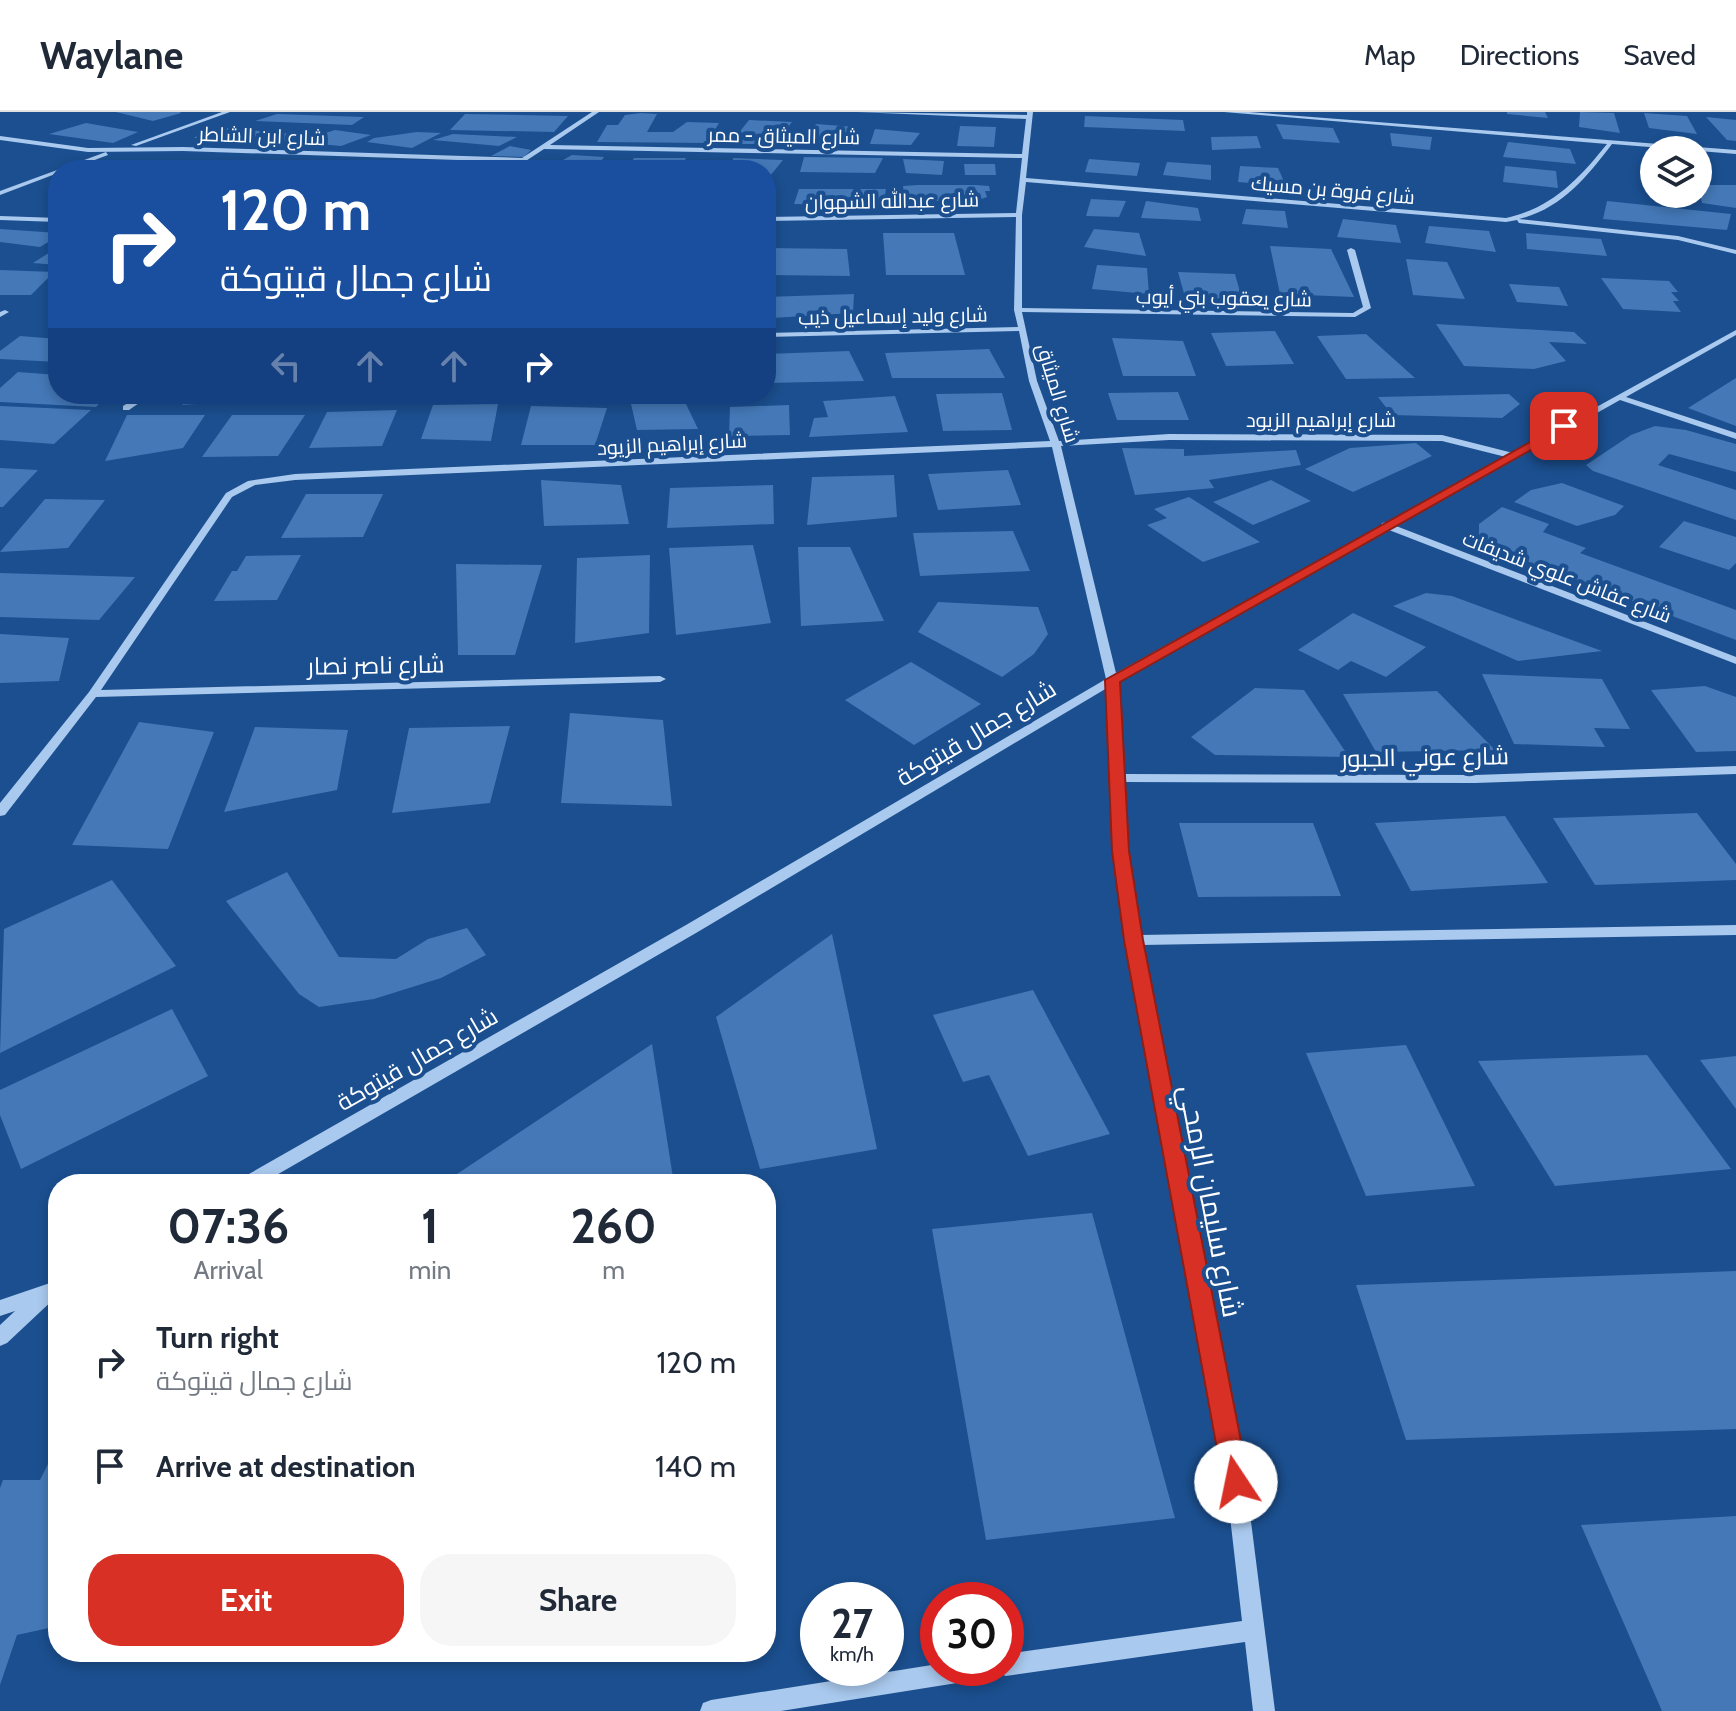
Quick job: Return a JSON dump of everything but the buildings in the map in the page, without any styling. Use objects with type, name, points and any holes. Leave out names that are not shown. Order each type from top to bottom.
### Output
[{"type":"street","points":[[90,160],[227,112]]},
{"type":"street","points":[[524,160],[596,112]]},
{"type":"street","points":[[860,112],[1029,114]]},
{"type":"street","points":[[1227,112],[1736,152]]},
{"type":"street","name":"شارع الميثاق","points":[[1029,114],[1019,215],[1018,310],[1033,381],[1055,442],[1112,680]]},
{"type":"street","name":"شارع ابن الشاطر","points":[[0,138],[79,150],[524,160]]},
{"type":"street","name":"شارع فروة بن مسيك","points":[[1022,180],[1506,220],[1527,217],[1556,203],[1593,166],[1611,142]]},
{"type":"street","name":"شارع الميثاق - ممر","points":[[545,147],[1023,156]]},
{"type":"street","points":[[0,193],[48,175]]},
{"type":"street","name":"شارع عبدالله الشهوان","points":[[776,219],[1019,215]]},
{"type":"street","points":[[0,218],[48,220]]},
{"type":"street","points":[[1506,220],[1678,238],[1736,252]]},
{"type":"street","name":"شارع يعقوب بني أيوب","points":[[1018,310],[1355,315],[1367,308],[1351,250]]},
{"type":"street","name":"شارع وليد إسماعيل ذيب","points":[[776,335],[1021,329]]},
{"type":"street","name":"شارع جمال قيتوكة","points":[[263,1174],[691,929],[1112,680],[1510,455],[1736,332]]},
{"type":"street","points":[[1618,397],[1736,436]]},
{"type":"street","points":[[126,408],[132,404]]},
{"type":"street","name":"شارع إبراهيم الزيود","points":[[0,812],[93,694],[229,495],[238,487],[255,482],[295,477],[969,449],[1169,437],[1442,438],[1510,455]]},
{"type":"street","name":"شارع عفاش علوي شديفات","points":[[1386,525],[1736,661]]},
{"type":"street","name":"شارع ناصر نصار","points":[[93,694],[660,679]]},
{"type":"street","name":"شارع سليمان الرمحي","points":[[1112,680],[1121,851],[1134,940],[1236,1482],[1264,1711]]},
{"type":"street","name":"شارع عوني الجبور","points":[[1115,778],[1475,779],[1736,770]]},
{"type":"street","points":[[1134,940],[1736,930]]},
{"type":"street","points":[[0,1308],[48,1291]]},
{"type":"street","points":[[0,1337],[48,1294]]},
{"type":"street","points":[[1024,1662],[1253,1630]]},
{"type":"street","points":[[711,1711],[920,1678]]},
{"type":"route","points":[[1236,1482],[1134,940],[1121,851],[1112,680],[1564,426]]}]
